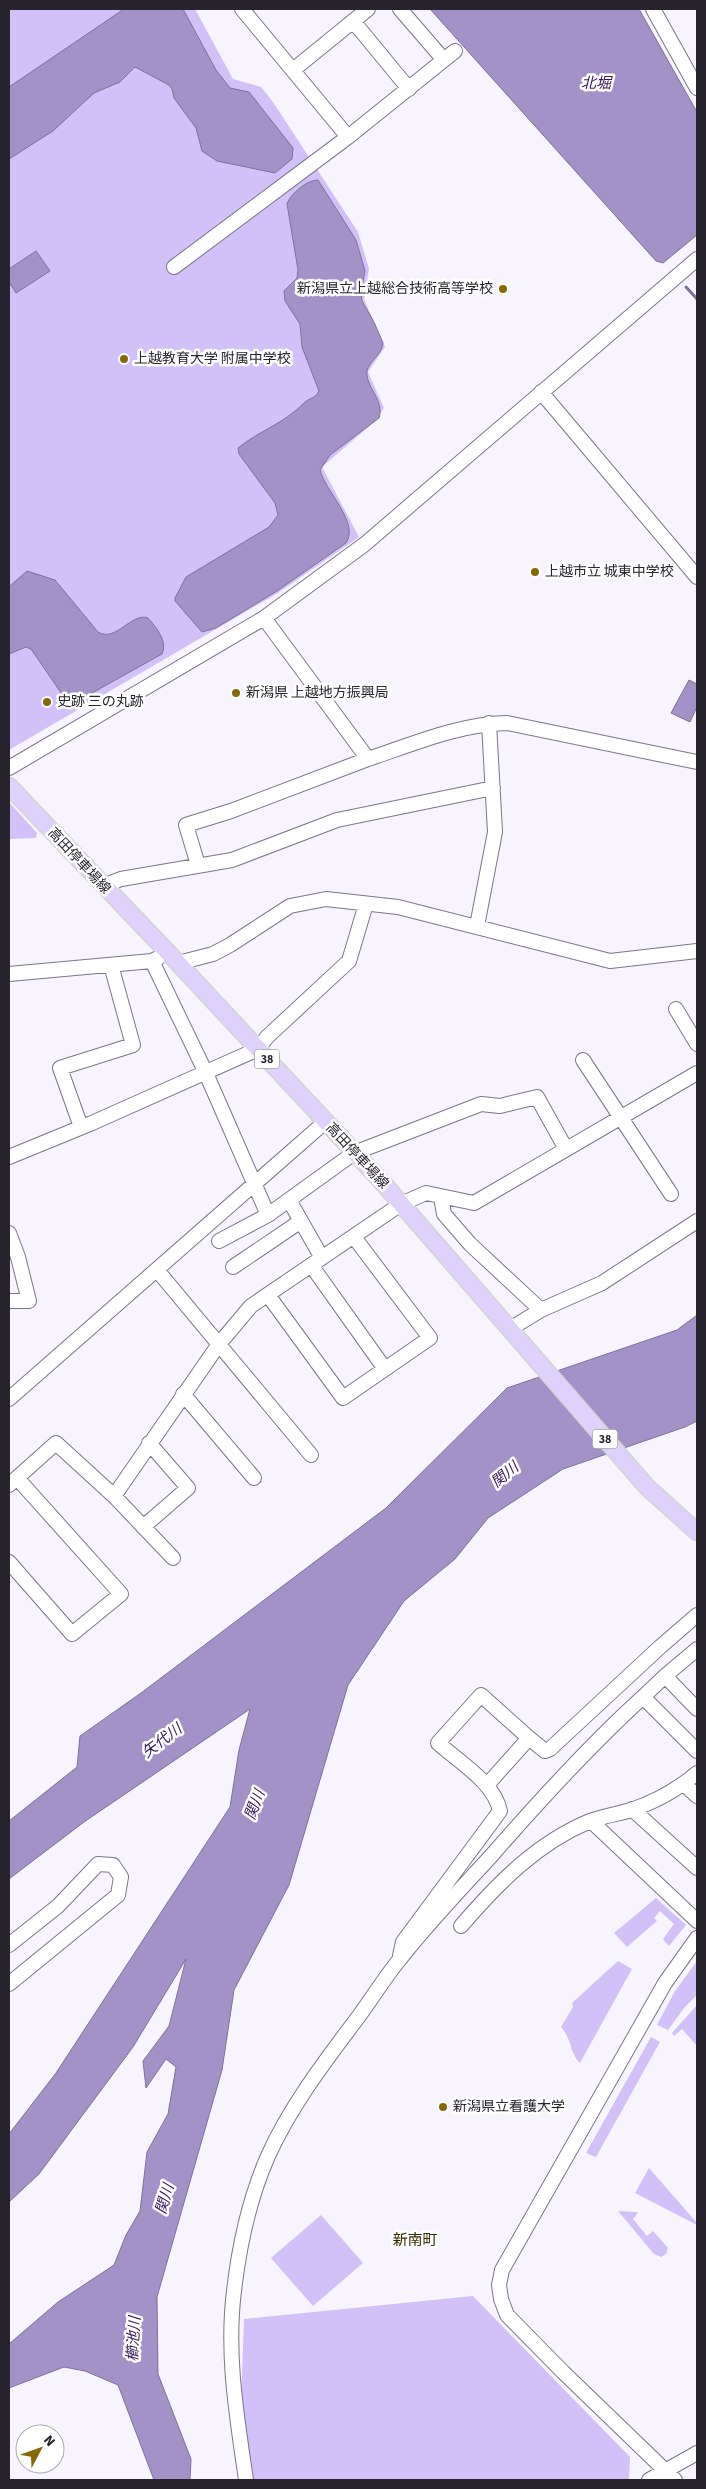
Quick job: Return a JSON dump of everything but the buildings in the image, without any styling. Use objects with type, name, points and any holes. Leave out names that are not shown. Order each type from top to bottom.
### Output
[{"type":"main road","name":"高田停車場線","points":[[9,786],[173,957],[401,1204],[647,1487],[697,1532]]},
{"type":"street","points":[[242,9],[348,137]]},
{"type":"street","points":[[293,70],[368,9]]},
{"type":"street","points":[[174,267],[348,137],[449,56],[400,9]]},
{"type":"street","points":[[653,9],[697,88]]},
{"type":"street","points":[[353,21],[409,88]]},
{"type":"street","points":[[9,768],[264,618],[365,544],[697,259]]},
{"type":"street","points":[[540,392],[697,577]]},
{"type":"street","points":[[264,618],[368,759]]},
{"type":"street","points":[[477,926],[495,832],[489,723]]},
{"type":"street","points":[[198,865],[186,825],[231,811],[368,759],[452,731],[489,723],[507,723],[697,762]]},
{"type":"street","points":[[103,886],[121,879],[232,860],[337,820],[493,788]]},
{"type":"street","points":[[9,974],[213,954],[280,912],[298,903],[326,899],[398,907],[610,962],[697,951]]},
{"type":"street","points":[[9,1156],[81,1127],[258,1049],[267,1037],[349,961],[366,904]]},
{"type":"street","points":[[152,961],[205,1071],[268,1215]]},
{"type":"street","points":[[81,1127],[60,1068],[133,1045],[111,965]]},
{"type":"street","points":[[676,1009],[697,1044]]},
{"type":"street","points":[[583,1060],[670,1194]]},
{"type":"street","points":[[114,1496],[219,1344],[251,1306],[401,1204],[426,1193],[474,1203],[697,1073]]},
{"type":"street","points":[[220,1241],[268,1215],[354,1153],[481,1104],[500,1106],[537,1097],[566,1149]]},
{"type":"street","points":[[9,1399],[325,1122]]},
{"type":"street","points":[[441,1197],[444,1214],[470,1244],[541,1310]]},
{"type":"street","points":[[289,1200],[301,1221],[316,1262],[385,1369]]},
{"type":"street","points":[[232,1267],[301,1221]]},
{"type":"street","points":[[514,1334],[541,1310],[602,1283],[697,1221]]},
{"type":"street","points":[[9,1233],[18,1256],[29,1301],[9,1301]]},
{"type":"street","points":[[268,1295],[343,1398],[430,1338],[354,1237]]},
{"type":"street","points":[[157,1270],[311,1455]]},
{"type":"street","points":[[183,1394],[254,1478]]},
{"type":"street","points":[[11,1571],[72,1634],[121,1594],[13,1481],[56,1443],[114,1496],[173,1558]]},
{"type":"street","points":[[143,1527],[188,1488],[149,1443]]},
{"type":"street","points":[[400,1959],[402,1942],[500,1811],[498,1802],[487,1785],[438,1743],[481,1695],[545,1751],[550,1749],[697,1615]]},
{"type":"street","points":[[246,2480],[233,2385],[230,2338],[235,2281],[255,2195],[267,2158],[282,2127],[321,2066],[400,1959],[603,1734],[697,1648]]},
{"type":"street","points":[[665,1676],[697,1710]]},
{"type":"street","points":[[643,1697],[697,1751]]},
{"type":"street","points":[[487,1785],[529,1738]]},
{"type":"street","points":[[461,1926],[495,1886],[533,1853],[590,1821],[632,1809],[684,1784],[697,1773]]},
{"type":"street","points":[[684,1784],[697,1796]]},
{"type":"street","points":[[632,1809],[697,1868]]},
{"type":"street","points":[[590,1821],[697,1921]]},
{"type":"street","points":[[9,1945],[58,1906],[98,1864],[114,1865],[121,1878],[118,1895],[9,1984]]},
{"type":"street","points":[[670,2475],[507,2315],[501,2300],[499,2285],[502,2270],[656,1999],[697,1938]]},
{"type":"street","points":[[649,2480],[670,2475],[697,2453]]},
{"type":"shaded area","points":[[9,9],[195,9],[233,79],[261,87],[273,102],[358,232],[369,269],[364,299],[385,347],[368,372],[384,408],[373,423],[322,467],[359,537],[278,593],[9,750]]},
{"type":"shaded area","points":[[9,802],[37,833],[36,838],[9,839]]},
{"type":"shaded area","points":[[656,1898],[686,1925],[669,1946],[663,1939],[674,1924],[660,1911],[654,1918],[657,1921],[627,1947],[614,1933]]},
{"type":"shaded area","points":[[618,1961],[632,1969],[580,2063],[574,2055],[567,2036],[561,2027],[573,2007],[572,2003]]},
{"type":"shaded area","points":[[697,1961],[697,1995],[684,2008],[668,2030],[657,2025],[675,1991]]},
{"type":"shaded area","points":[[697,2005],[697,2046],[682,2029],[674,2036],[672,2033]]},
{"type":"shaded area","points":[[651,2037],[660,2042],[596,2157],[586,2153]]},
{"type":"shaded area","points":[[649,2168],[697,2223],[697,2225],[635,2193]]},
{"type":"shaded area","points":[[618,2211],[637,2212],[633,2219],[647,2236],[653,2231],[668,2248],[666,2254],[661,2257],[654,2254]]},
{"type":"shaded area","points":[[321,2215],[363,2263],[313,2306],[271,2258]]},
{"type":"shaded area","points":[[473,2296],[630,2457],[629,2480],[251,2480],[241,2403],[244,2319]]},
{"type":"water","points":[[124,9],[183,9],[216,70],[230,88],[249,92],[293,148],[292,159],[275,173],[217,161],[202,151],[196,128],[174,98],[169,85],[135,67],[120,82],[94,93],[53,131],[9,159],[9,87]]},
{"type":"water","name":"北堀","points":[[430,9],[639,9],[697,112],[697,235],[663,263],[656,261]]},
{"type":"water","points":[[318,180],[356,240],[365,271],[361,293],[362,301],[383,343],[367,371],[369,383],[379,405],[379,418],[330,455],[320,470],[345,517],[349,526],[349,535],[346,543],[277,591],[216,628],[202,632],[175,601],[186,577],[269,527],[278,515],[275,503],[239,454],[238,448],[254,436],[288,417],[306,401],[316,396],[319,391],[302,347],[300,324],[285,301],[284,291],[297,278],[298,270],[287,204],[300,188],[309,182]]},
{"type":"water","points":[[36,251],[50,271],[16,293],[9,282],[9,269]]},
{"type":"water","points":[[27,571],[55,580],[98,632],[111,634],[136,619],[148,618],[158,630],[162,639],[162,654],[74,703],[68,703],[31,649],[26,647],[9,654],[9,587]]},
{"type":"water","points":[[689,680],[697,684],[697,707],[690,722],[671,713]]},
{"type":"water","points":[[697,1315],[697,1421],[685,1427],[563,1469],[488,1518],[455,1559],[404,1601],[348,1685],[289,1885],[234,1990],[222,2070],[157,2297],[158,2374],[191,2459],[190,2480],[154,2480],[118,2385],[85,2371],[64,2367],[9,2388],[9,2344],[58,2302],[114,2265],[126,2235],[140,2211],[147,2152],[168,2114],[176,2067],[166,2059],[146,2088],[143,2061],[169,2026],[186,1959],[133,2047],[39,2174],[9,2202],[9,2134],[56,2073],[230,1807],[239,1750],[250,1709],[84,1822],[9,1879],[9,1821],[77,1767],[80,1736],[141,1693],[386,1508],[507,1388],[677,1330]]},
{"type":"waterway","points":[[686,287],[697,299]]},
{"type":"place","name":"新潟県立上越総合技術高等学校","points":[[503,289]]},
{"type":"place","name":"上越教育大学 附属中学校","points":[[124,359]]},
{"type":"place","name":"上越市立 城東中学校","points":[[535,572]]},
{"type":"place","name":"新潟県 上越地方振興局","points":[[236,693]]},
{"type":"place","name":"史跡 三の丸跡","points":[[47,702]]},
{"type":"place","name":"新潟県立看護大学","points":[[443,2107]]},
{"type":"district","name":"新南町","points":[[415,2240]]},
{"type":"water label","name":"関川","points":[[505,1475]]},
{"type":"water label","name":"矢代川","points":[[162,1741]]},
{"type":"water label","name":"関川","points":[[255,1805]]},
{"type":"water label","name":"関川","points":[[165,2199]]},
{"type":"water label","name":"櫛池川","points":[[134,2339]]}]
